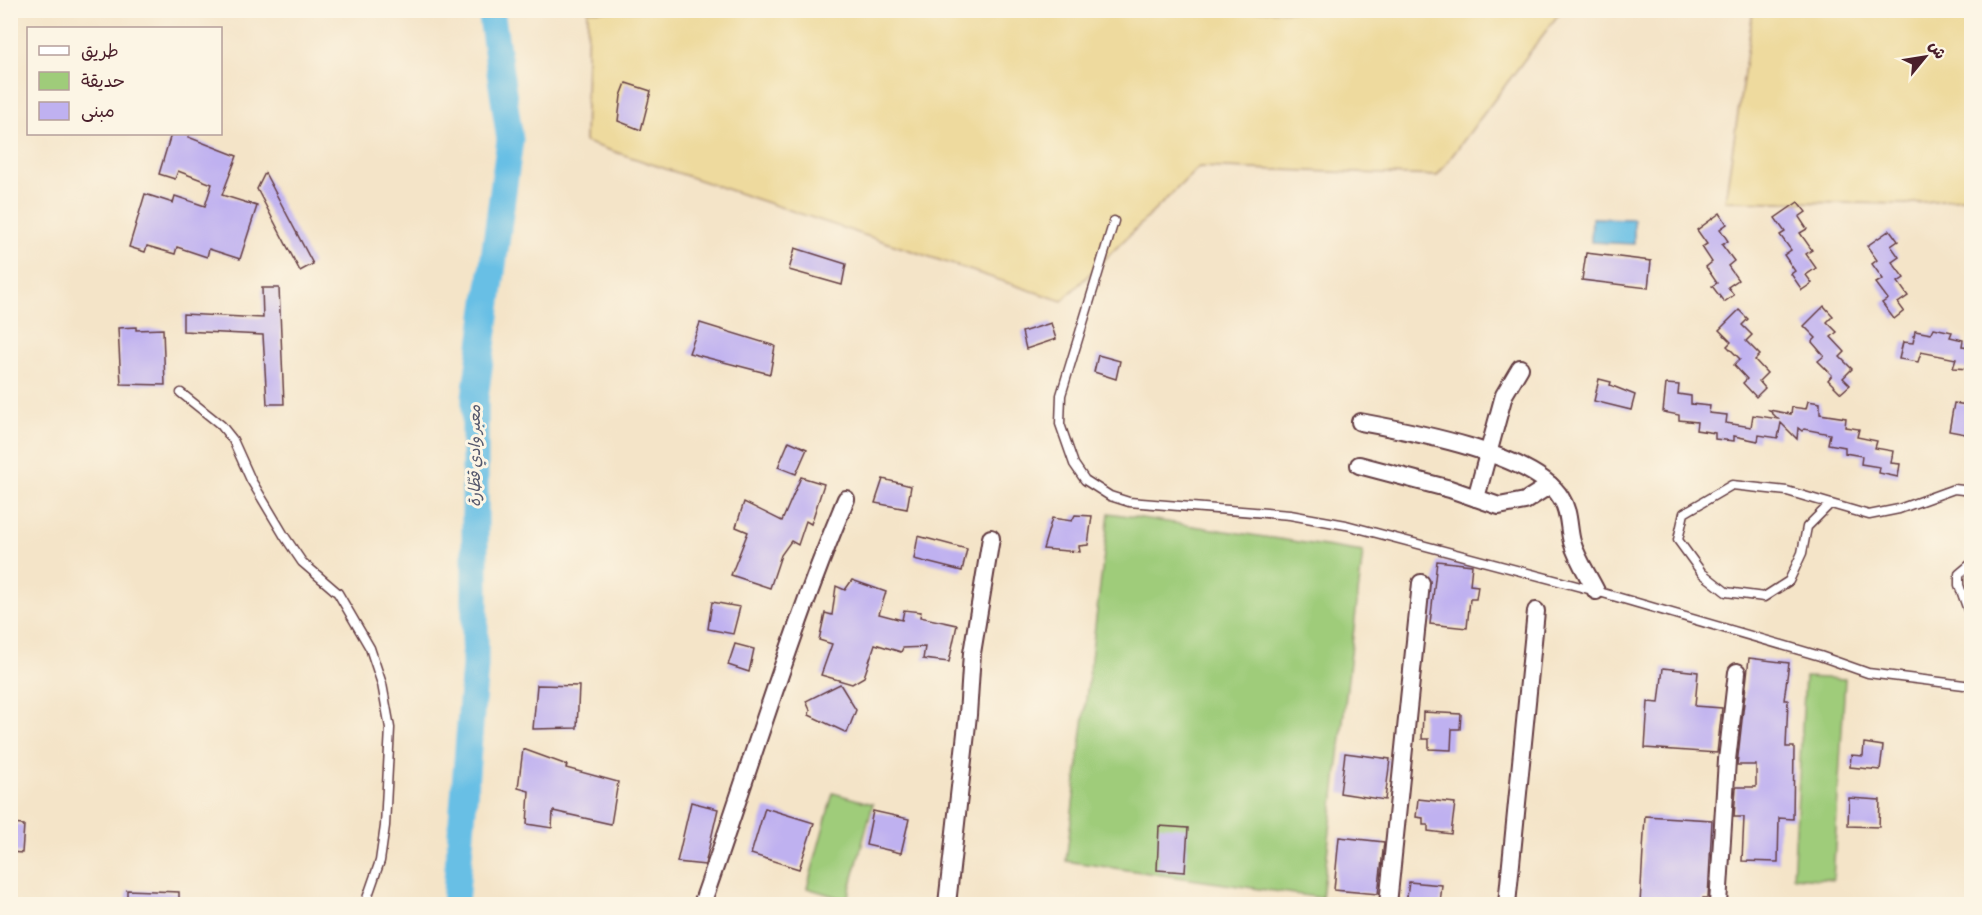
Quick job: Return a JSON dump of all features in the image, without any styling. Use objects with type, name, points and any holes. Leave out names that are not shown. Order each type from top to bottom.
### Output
[{"type":"street","points":[[1476,498],[1486,453],[1504,395],[1520,368]]},
{"type":"street","points":[[1360,422],[1434,436],[1486,453],[1534,474],[1550,485],[1561,496],[1568,512],[1572,542],[1596,591]]},
{"type":"street","points":[[1359,465],[1499,506],[1525,501],[1550,485]]},
{"type":"street","points":[[702,904],[752,764],[795,625],[846,499]]},
{"type":"street","points":[[946,904],[968,715],[972,653],[991,538]]},
{"type":"street","points":[[1389,904],[1421,583]]},
{"type":"street","points":[[1507,904],[1536,611]]},
{"type":"street","points":[[1718,904],[1727,760],[1737,672]]},
{"type":"lane","points":[[1114,221],[1061,395],[1060,424],[1065,446],[1085,480],[1110,496],[1129,502],[1290,515],[1347,525],[1596,591],[1820,656],[1868,673],[1971,686]]},
{"type":"lane","points":[[181,393],[221,425],[233,440],[251,480],[285,537],[302,562],[338,593],[370,648],[382,684],[390,728],[385,826],[380,861],[365,904]]},
{"type":"lane","points":[[1830,504],[1807,527],[1802,553],[1789,581],[1764,597],[1726,592],[1702,573],[1678,540],[1684,513],[1732,485],[1787,491],[1869,515],[1899,509],[1954,489],[1971,490]]},
{"type":"lane","points":[[1971,563],[1959,574],[1959,585],[1971,621]]},
{"type":"green space","points":[[1109,513],[1363,552],[1322,898],[1066,861]]},
{"type":"green space","points":[[1805,677],[1845,679],[1833,880],[1793,877]]},
{"type":"green space","points":[[833,793],[873,804],[847,900],[807,888]]},
{"type":"sand","points":[[588,11],[1561,11],[1437,176],[1199,167],[1062,301],[585,142]]},
{"type":"sand","points":[[1753,11],[1971,11],[1971,197],[1906,204],[1725,201]]},
{"type":"water","points":[[1592,218],[1634,219],[1634,244],[1591,242]]},
{"type":"building","points":[[626,83],[651,91],[641,130],[618,121],[621,96]]},
{"type":"building","points":[[171,135],[189,135],[188,137],[237,156],[222,195],[257,206],[240,259],[209,249],[207,257],[177,247],[175,254],[147,246],[145,252],[129,247],[145,194],[173,203],[175,196],[205,206],[212,184],[178,171],[175,179],[159,174]]},
{"type":"building","points":[[265,173],[313,264],[300,271],[257,189]]},
{"type":"building","points":[[1798,202],[1806,212],[1799,217],[1807,229],[1800,233],[1812,250],[1806,254],[1816,268],[1806,275],[1812,283],[1802,290],[1791,274],[1795,271],[1784,255],[1791,250],[1780,235],[1785,232],[1775,218]]},
{"type":"building","points":[[1720,213],[1727,224],[1720,229],[1728,241],[1722,245],[1734,261],[1728,266],[1738,280],[1728,287],[1734,295],[1724,302],[1712,286],[1717,283],[1706,267],[1712,262],[1702,247],[1707,244],[1697,230]]},
{"type":"building","points":[[1890,230],[1898,241],[1891,246],[1899,257],[1892,262],[1904,278],[1898,282],[1908,296],[1898,303],[1904,311],[1894,319],[1882,303],[1888,299],[1876,283],[1883,279],[1872,264],[1877,260],[1867,246]]},
{"type":"building","points":[[795,248],[846,264],[842,285],[789,270]]},
{"type":"building","points":[[1586,253],[1651,261],[1648,288],[1582,280]]},
{"type":"building","points":[[262,288],[279,288],[284,404],[267,404],[263,335],[183,331],[183,314],[263,318]]},
{"type":"building","points":[[1824,306],[1833,316],[1827,322],[1837,332],[1831,337],[1845,352],[1840,357],[1852,369],[1843,378],[1850,385],[1841,393],[1828,380],[1832,375],[1818,361],[1824,356],[1812,342],[1816,338],[1804,326]]},
{"type":"building","points":[[1739,310],[1748,319],[1742,325],[1752,335],[1746,341],[1760,355],[1755,360],[1767,373],[1759,381],[1765,388],[1756,397],[1743,383],[1747,379],[1734,365],[1740,359],[1727,346],[1731,342],[1719,330]]},
{"type":"building","points":[[700,323],[775,346],[770,374],[689,353]]},
{"type":"building","points":[[1051,323],[1056,339],[1026,349],[1022,332]]},
{"type":"building","points":[[136,327],[136,330],[163,329],[165,385],[121,384],[118,328]]},
{"type":"building","points":[[1934,328],[1952,332],[1950,337],[1963,340],[1962,346],[1971,347],[1971,369],[1953,368],[1956,359],[1921,352],[1918,362],[1899,359],[1903,342],[1913,343],[1915,331],[1931,334]]},
{"type":"building","points":[[1098,355],[1120,361],[1116,379],[1094,372]]},
{"type":"building","points":[[1599,379],[1611,382],[1610,385],[1635,395],[1631,410],[1594,401]]},
{"type":"building","points":[[1666,384],[1679,385],[1678,394],[1691,396],[1691,404],[1710,406],[1709,413],[1727,415],[1726,423],[1751,427],[1753,415],[1778,419],[1769,410],[1791,414],[1792,407],[1806,409],[1808,401],[1820,403],[1820,414],[1846,418],[1845,427],[1859,429],[1857,437],[1877,441],[1875,448],[1893,451],[1891,463],[1900,464],[1898,477],[1879,473],[1880,467],[1861,464],[1862,456],[1845,453],[1845,447],[1828,444],[1830,434],[1804,429],[1802,431],[1798,428],[1797,439],[1781,423],[1778,438],[1759,435],[1758,441],[1734,436],[1734,441],[1715,439],[1715,433],[1696,430],[1697,422],[1679,420],[1679,415],[1663,412]]},
{"type":"building","points":[[1954,403],[1967,405],[1966,414],[1971,415],[1971,435],[1949,431]]},
{"type":"building","points":[[789,441],[807,449],[796,474],[778,467]]},
{"type":"building","points":[[801,477],[824,484],[811,524],[806,521],[798,545],[791,541],[781,555],[770,588],[731,575],[748,532],[736,527],[744,502],[782,521]]},
{"type":"building","points":[[883,479],[911,486],[907,509],[875,503]]},
{"type":"building","points":[[1075,515],[1092,516],[1088,545],[1079,546],[1080,552],[1043,549],[1052,518],[1072,521]]},
{"type":"building","points":[[918,536],[967,549],[962,571],[914,559]]},
{"type":"building","points":[[1437,561],[1472,565],[1470,585],[1478,586],[1476,599],[1470,599],[1467,628],[1430,624]]},
{"type":"building","points":[[852,580],[886,592],[879,614],[902,620],[904,610],[921,612],[920,617],[957,625],[949,662],[923,659],[925,647],[903,648],[901,652],[875,644],[864,677],[852,684],[821,675],[832,644],[819,640],[825,613],[832,615],[836,586],[845,590]]},
{"type":"building","points":[[712,602],[740,607],[733,634],[708,629]]},
{"type":"building","points":[[735,644],[754,649],[749,672],[728,665]]},
{"type":"building","points":[[1749,658],[1789,663],[1784,700],[1788,700],[1786,747],[1794,747],[1793,819],[1779,818],[1778,862],[1742,861],[1744,817],[1734,817],[1736,787],[1756,787],[1756,765],[1737,765]]},
{"type":"building","points":[[1663,668],[1698,672],[1695,706],[1722,708],[1717,753],[1645,748],[1648,702],[1659,703]]},
{"type":"building","points":[[840,684],[856,710],[847,733],[809,715],[810,710],[806,701]]},
{"type":"building","points":[[537,685],[579,686],[577,728],[533,729]]},
{"type":"building","points":[[1423,712],[1461,714],[1460,729],[1452,729],[1451,750],[1429,749],[1429,739],[1422,739]]},
{"type":"building","points":[[1864,743],[1883,746],[1880,770],[1850,767],[1851,755],[1863,756]]},
{"type":"building","points":[[523,749],[567,765],[566,768],[618,782],[611,824],[553,811],[552,828],[527,824],[529,791],[518,788]]},
{"type":"building","points":[[1345,753],[1390,759],[1385,800],[1340,793]]},
{"type":"building","points":[[1849,798],[1880,800],[1879,827],[1848,826]]},
{"type":"building","points":[[1418,799],[1455,803],[1451,834],[1428,831],[1428,825],[1423,825],[1423,818],[1416,817]]},
{"type":"building","points":[[691,802],[718,809],[705,865],[677,862]]},
{"type":"building","points":[[765,808],[814,823],[799,869],[751,854]]},
{"type":"building","points":[[873,811],[909,819],[901,853],[866,845]]},
{"type":"building","points":[[1645,816],[1712,820],[1708,898],[1703,898],[1703,904],[1640,904]]},
{"type":"building","points":[[10,824],[24,825],[22,853],[10,852]]},
{"type":"building","points":[[1159,826],[1188,828],[1185,872],[1157,870]]},
{"type":"building","points":[[1339,837],[1384,842],[1378,894],[1334,890]]},
{"type":"building","points":[[1409,882],[1442,885],[1440,904],[1406,904]]},
{"type":"building","points":[[127,890],[179,892],[179,904],[127,904]]},
{"type":"waterway","name":"معبر وادي قطّارة","points":[[455,904],[475,666],[475,397],[510,140],[491,10]]}]
